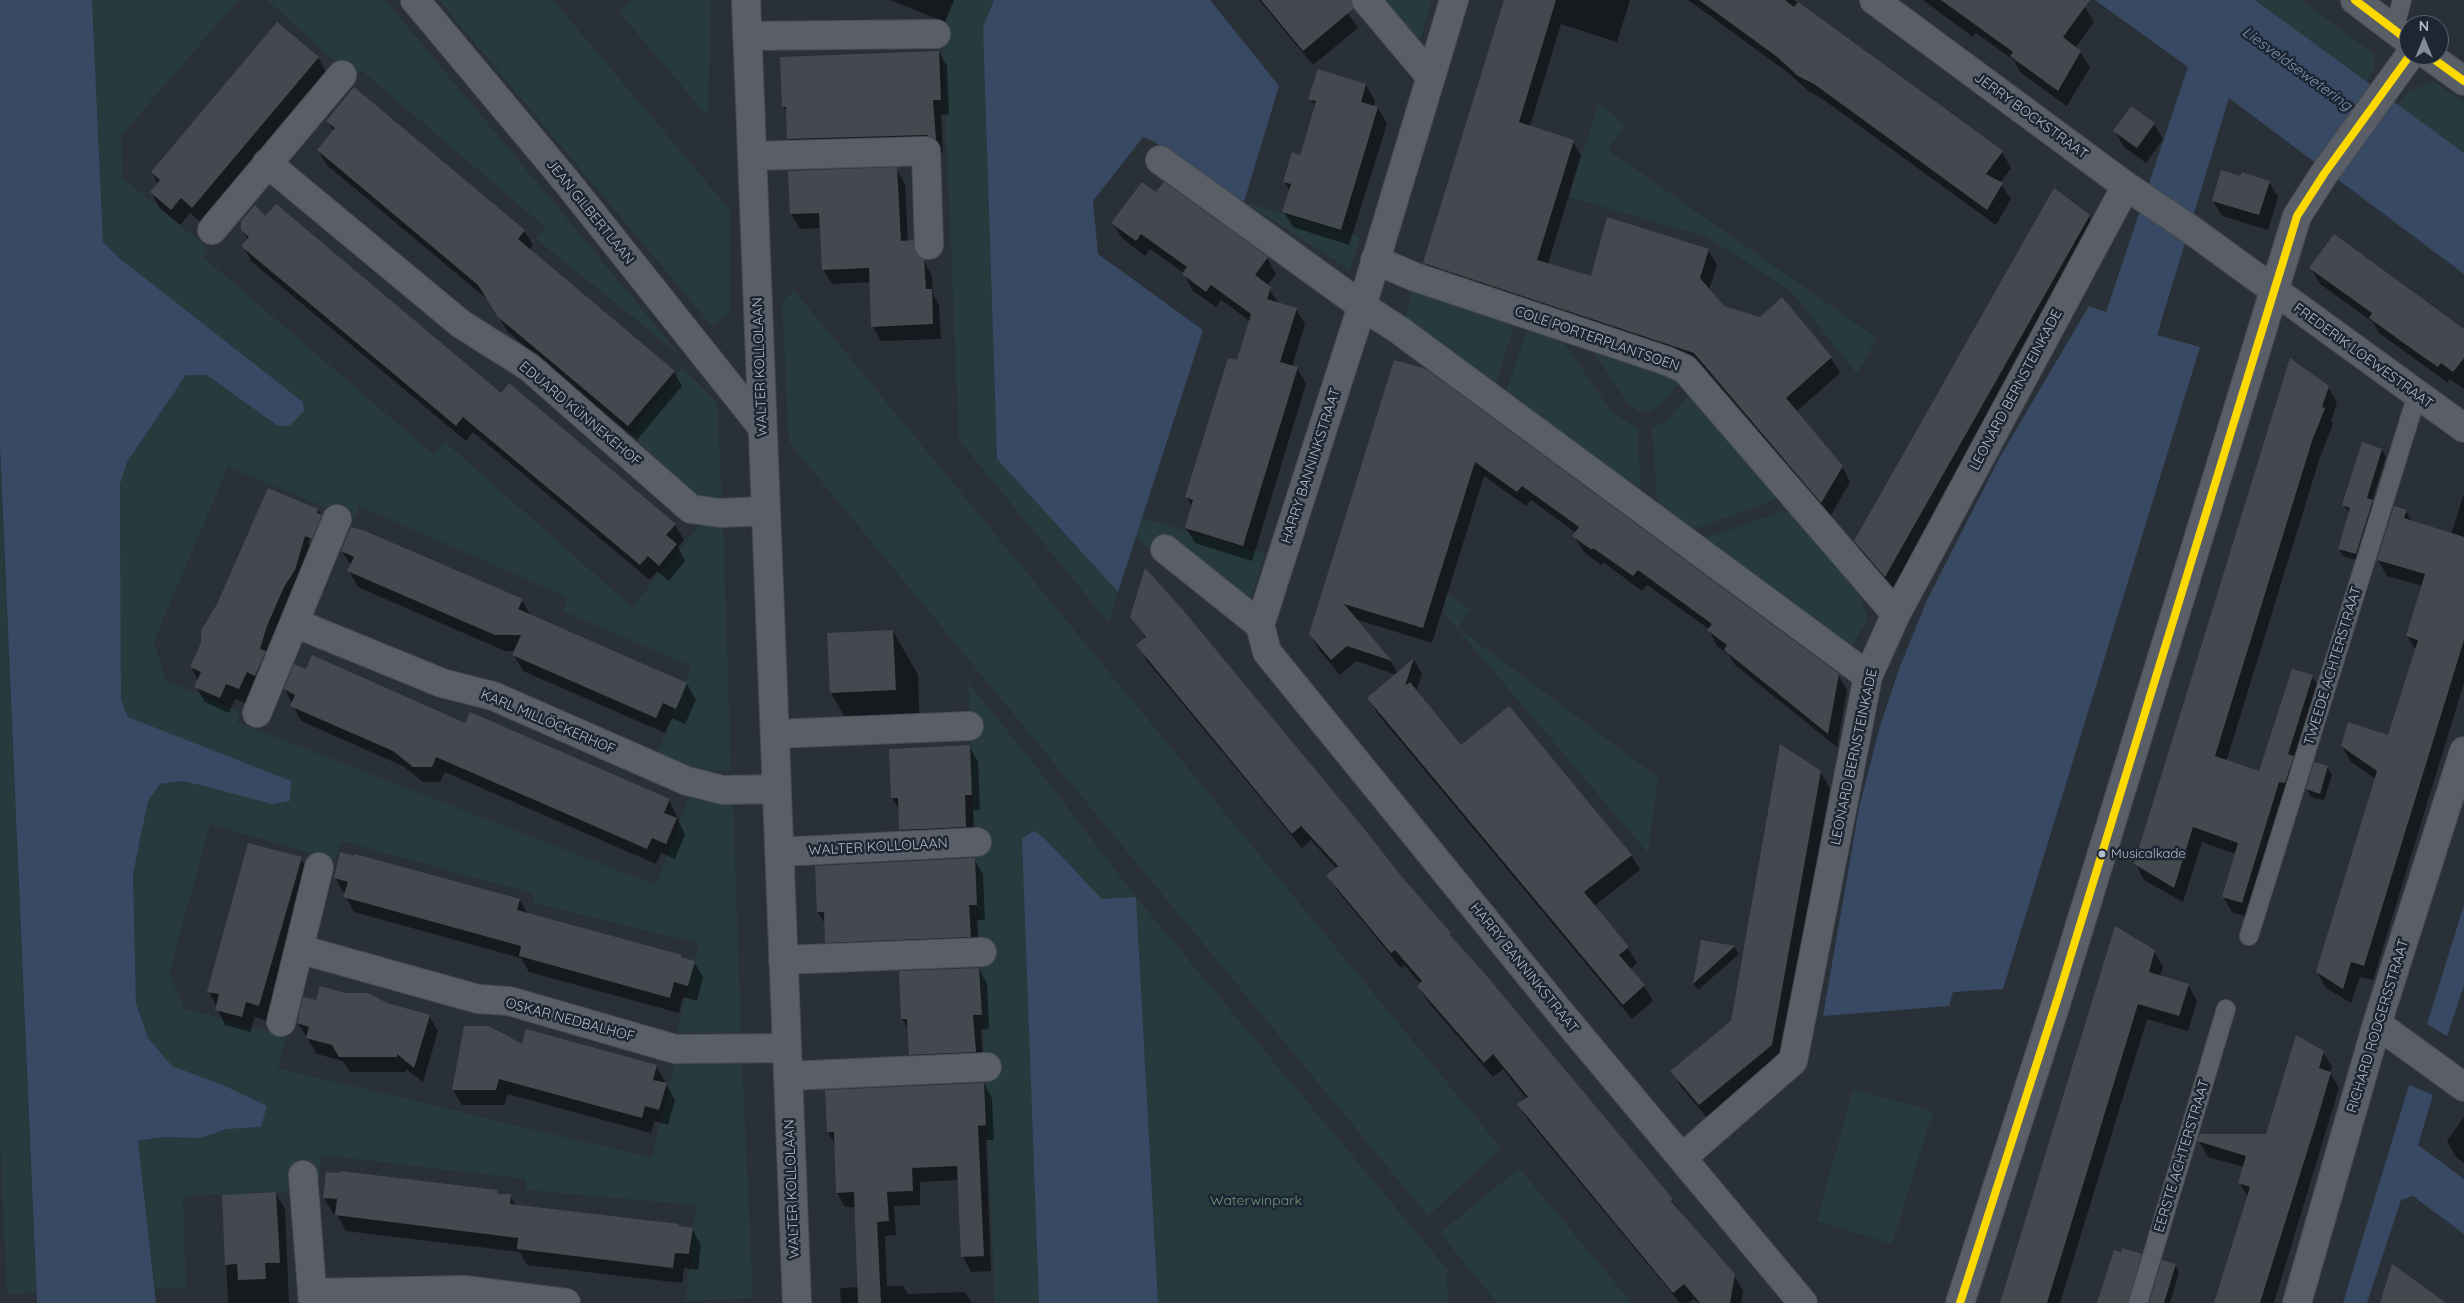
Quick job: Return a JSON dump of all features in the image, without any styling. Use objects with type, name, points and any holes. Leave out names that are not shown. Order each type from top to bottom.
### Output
[{"type":"street","name":"JEAN GILBERTLAAN","points":[[415,0],[567,182],[762,426]]},
{"type":"street","name":"WALTER KOLLOLAAN","points":[[746,0],[797,1303]]},
{"type":"street","points":[[1366,0],[1430,76]]},
{"type":"street","name":"HARRY BANNINKSTRAAT","points":[[1454,0],[1362,306],[1260,625],[1266,652],[1563,1016],[1803,1303]]},
{"type":"street","name":"JERRY BOCKSTRAAT","points":[[1874,0],[2134,191],[2190,229]]},
{"type":"street","points":[[2355,0],[2399,34]]},
{"type":"street","points":[[747,36],[936,34]]},
{"type":"street","points":[[1960,1303],[2058,997],[2297,216],[2324,174],[2403,65]]},
{"type":"street","points":[[2442,65],[2464,81]]},
{"type":"street","points":[[212,230],[342,75]]},
{"type":"street","points":[[752,156],[926,151],[929,245]]},
{"type":"street","points":[[1160,160],[1362,306],[1399,330],[1868,676]]},
{"type":"street","name":"EDUARD KÜNNEKEHOF","points":[[267,163],[460,324],[528,367],[691,509],[720,513],[766,511]]},
{"type":"street","name":"LEONARD BERNSTEINKADE","points":[[1682,1158],[1793,1061],[1868,676],[1896,614],[2134,191]]},
{"type":"street","name":"FREDERIK LOEWESTRAAT","points":[[2190,229],[2464,428]]},
{"type":"street","name":"COLE PORTERPLANTSOEN","points":[[1375,260],[1416,277],[1667,360],[1684,369],[1896,614]]},
{"type":"street","points":[[257,713],[337,519]]},
{"type":"street","points":[[1165,549],[1260,625]]},
{"type":"street","name":"KARL MILLÖCKERHOF","points":[[295,624],[442,683],[493,696],[687,781],[723,790],[777,789]]},
{"type":"street","points":[[775,734],[970,726]]},
{"type":"street","name":"RICHARD RODGERSSTRAAT","points":[[2296,1303],[2377,1024],[2464,752]]},
{"type":"street","name":"WALTER KOLLOLAAN","points":[[779,852],[977,842]]},
{"type":"street","points":[[281,1022],[319,867]]},
{"type":"street","name":"OSKAR NEDBALHOF","points":[[299,949],[478,999],[509,1001],[675,1049],[787,1048]]},
{"type":"street","points":[[784,960],[982,952]]},
{"type":"street","points":[[2377,1024],[2464,1086]]},
{"type":"street","points":[[788,1076],[987,1067]]},
{"type":"street","points":[[302,1175],[312,1298],[464,1290],[566,1303]]},
{"type":"lane","points":[[2402,0],[2402,15]]},
{"type":"lane","name":"TWEEDE ACHTERSTRAAT","points":[[2249,936],[2417,395]]},
{"type":"lane","name":"EERSTE ACHTERSTRAAT","points":[[2138,1303],[2226,1009]]},
{"type":"green space","points":[[92,0],[238,0],[121,136],[123,178],[208,248],[203,257],[434,455],[445,442],[632,607],[699,526],[723,526],[731,771],[701,771],[658,753],[691,666],[563,611],[567,597],[359,506],[354,519],[228,467],[154,641],[165,680],[240,711],[237,722],[656,885],[688,798],[715,803],[733,803],[741,1033],[677,1033],[699,943],[532,903],[534,894],[342,841],[335,860],[210,824],[169,974],[185,1009],[286,1036],[278,1068],[652,1158],[674,1064],[742,1062],[753,1298],[686,1301],[696,1205],[526,1190],[526,1179],[321,1155],[318,1190],[183,1196],[186,1288],[155,1289],[138,1141],[163,1137],[201,1138],[227,1129],[261,1127],[267,1106],[223,1085],[172,1066],[148,1038],[136,1003],[133,874],[148,801],[160,784],[184,781],[272,804],[128,717],[121,700],[120,484],[127,462],[186,375],[207,375],[278,426],[303,402],[118,257],[103,242]]},
{"type":"green space","points":[[267,0],[385,0],[681,356],[536,239],[545,227],[361,70],[353,78]]},
{"type":"green space","points":[[439,0],[553,0],[730,210],[730,312],[712,326]]},
{"type":"green space","points":[[632,0],[711,0],[708,117],[619,12]]},
{"type":"green space","points":[[954,0],[994,0],[983,27],[997,459],[1118,592],[1109,623],[959,440],[942,30]]},
{"type":"green space","points":[[1378,0],[1431,0],[1421,37],[1412,41]]},
{"type":"green space","points":[[2255,0],[2301,0],[2374,54],[2375,68],[2366,82]]},
{"type":"green space","points":[[2433,81],[2464,103],[2464,153],[2398,105],[2408,92]]},
{"type":"green space","points":[[1598,105],[1606,109],[1625,125],[1608,150],[1877,338],[1857,374],[1791,291],[1707,237],[1569,197]]},
{"type":"green space","points":[[1244,202],[1360,237],[1350,270]]},
{"type":"green space","points":[[1415,284],[1517,317],[1493,392],[1403,322]]},
{"type":"green space","points":[[794,290],[1501,1148],[1428,1216],[789,442],[782,302]]},
{"type":"green space","points":[[1530,321],[1559,336],[1611,411],[1637,428],[1642,500],[1504,398]]},
{"type":"green space","points":[[1588,343],[1669,371],[1679,383],[1660,405],[1651,411],[1639,411],[1628,404]]},
{"type":"green space","points":[[682,368],[717,403],[722,498],[698,497],[630,434]]},
{"type":"green space","points":[[1691,392],[1780,498],[1684,533],[1658,511],[1652,427],[1665,423]]},
{"type":"green space","points":[[0,461],[36,1293],[7,1294],[0,1141]]},
{"type":"green space","points":[[1787,510],[1836,553],[1851,572],[1868,618],[1849,652],[1700,540]]},
{"type":"green space","points":[[1142,518],[1265,554],[1249,606],[1194,563],[1177,578],[1136,536]]},
{"type":"green space","points":[[1446,593],[1470,609],[1458,628],[1658,777],[1648,853],[1443,612]]},
{"type":"green space","points":[[968,683],[1028,756],[1136,897],[1102,899],[1045,839],[1041,1303],[995,1303]]},
{"type":"green space","name":"Waterwinpark","points":[[1136,897],[1451,1274],[1446,1275],[1449,1303],[1158,1303]]},
{"type":"green space","points":[[1853,1089],[1933,1111],[1892,1244],[1817,1221]]},
{"type":"green space","points":[[1519,1168],[1632,1303],[1497,1303],[1440,1233]]},
{"type":"water","points":[[0,0],[92,0],[103,242],[118,257],[303,402],[304,411],[290,426],[278,426],[207,375],[186,375],[127,462],[120,484],[121,700],[128,717],[291,781],[290,801],[272,804],[184,781],[160,784],[148,801],[133,874],[136,1003],[148,1038],[172,1066],[223,1085],[267,1106],[261,1127],[227,1129],[201,1138],[163,1137],[138,1141],[156,1303],[37,1303],[0,446]]},
{"type":"water","points":[[994,0],[1210,0],[1279,86],[1244,202],[1153,141],[1143,137],[1093,201],[1098,254],[1203,330],[1118,592],[997,459],[983,27]]},
{"type":"water","name":"Liesveldsewetering","points":[[2095,0],[2255,0],[2464,153],[2464,274],[2229,98],[2157,335],[2200,347],[2003,989],[1953,992],[1949,1006],[1823,1016],[1859,808],[1880,726],[1899,669],[1927,600],[2000,457],[2089,306],[2106,312],[2188,67]]},
{"type":"water","points":[[1034,831],[1045,839],[1102,899],[1136,897],[1158,1303],[1039,1303],[1022,839]]},
{"type":"water","points":[[2464,905],[2464,985],[2447,1036],[2427,1024]]},
{"type":"water","points":[[2409,1085],[2433,1095],[2418,1145],[2464,1179],[2464,1234],[2413,1196],[2401,1200],[2367,1303],[2343,1303]]},
{"type":"building","points":[[1261,0],[1351,0],[1353,9],[1303,51]]},
{"type":"building","points":[[1504,0],[1556,0],[1519,122],[1574,140],[1537,260],[1591,276],[1607,217],[1709,249],[1700,278],[1724,306],[1760,317],[1782,297],[1832,357],[1786,398],[1843,466],[1821,503],[1694,353],[1423,263]]},
{"type":"building","points":[[1699,0],[1785,0],[1794,7],[1798,2],[1980,134],[2003,151],[1986,174],[2003,183],[1987,210],[1814,84],[1798,76],[1776,56]]},
{"type":"building","points":[[1941,0],[2090,0],[2063,37],[2081,51],[2058,91],[2010,56],[2013,52]]},
{"type":"building","points":[[277,22],[319,57],[192,208],[181,198],[171,210],[150,192],[160,180],[151,172]]},
{"type":"building","points":[[939,51],[941,100],[933,100],[936,139],[926,135],[787,139],[786,107],[782,107],[780,57]]},
{"type":"building","points":[[1318,69],[1366,84],[1361,102],[1378,107],[1341,230],[1282,212],[1291,184],[1283,182],[1292,152],[1300,155],[1316,101],[1308,99]]},
{"type":"building","points":[[354,87],[525,230],[518,239],[675,371],[628,426],[498,317],[478,285],[317,150],[335,128],[326,121]]},
{"type":"building","points":[[2131,106],[2155,123],[2137,148],[2113,131]]},
{"type":"building","points":[[897,167],[901,241],[913,240],[916,253],[924,259],[926,289],[932,289],[933,324],[871,327],[869,268],[822,270],[819,213],[790,214],[788,171]]},
{"type":"building","points":[[2221,170],[2240,176],[2242,172],[2270,181],[2259,215],[2212,201]]},
{"type":"building","points":[[1142,182],[1156,192],[1164,182],[1268,257],[1255,275],[1271,287],[1267,299],[1297,308],[1280,362],[1298,367],[1243,546],[1185,528],[1193,500],[1185,497],[1228,358],[1237,360],[1251,314],[1211,285],[1206,292],[1182,274],[1187,267],[1141,234],[1136,241],[1111,223]]},
{"type":"building","points":[[2054,188],[2090,215],[1885,577],[1854,541]]},
{"type":"building","points":[[276,204],[501,393],[509,383],[676,524],[666,535],[677,544],[659,566],[648,556],[640,565],[463,417],[456,426],[241,246],[249,237],[241,230],[241,221],[255,205],[265,216]]},
{"type":"building","points":[[2334,234],[2464,329],[2464,358],[2453,372],[2441,363],[2438,367],[2369,318],[2372,313],[2309,268]]},
{"type":"building","points":[[2290,358],[2329,386],[2322,407],[2325,408],[2312,441],[2215,756],[2259,771],[2292,669],[2313,675],[2288,754],[2294,756],[2285,783],[2279,782],[2242,903],[2222,897],[2238,843],[2193,827],[2174,888],[2134,864]]},
{"type":"building","points":[[1394,360],[1426,369],[1839,674],[1828,734],[1724,650],[1727,645],[1707,630],[1712,624],[1638,570],[1633,576],[1572,536],[1579,527],[1522,486],[1517,492],[1475,462],[1423,628],[1344,604],[1392,661],[1347,646],[1331,660],[1309,634]]},
{"type":"building","points":[[2362,442],[2382,449],[2367,498],[2373,500],[2356,554],[2338,549],[2350,508],[2342,505]]},
{"type":"building","points":[[268,488],[318,509],[317,513],[322,515],[312,539],[305,536],[295,570],[284,587],[267,626],[260,649],[266,651],[255,676],[247,672],[239,689],[226,684],[220,698],[194,687],[201,672],[190,667],[201,643],[201,631],[217,604]]},
{"type":"building","points":[[2394,506],[2407,510],[2404,518],[2464,537],[2464,640],[2364,966],[2351,962],[2343,989],[2316,972],[2377,771],[2341,746],[2348,722],[2388,735],[2418,640],[2406,636],[2425,574],[2377,560]]},
{"type":"building","points":[[351,527],[365,531],[523,599],[518,609],[687,683],[676,709],[663,703],[656,718],[512,655],[521,635],[495,635],[347,571],[354,557],[341,551]]},
{"type":"building","points":[[1145,568],[1183,610],[1402,877],[1451,933],[1449,934],[1480,968],[1673,1199],[1671,1201],[1735,1274],[1730,1303],[1700,1303],[1684,1284],[1673,1293],[1517,1104],[1528,1097],[1493,1054],[1484,1063],[1417,986],[1422,981],[1395,950],[1391,953],[1326,875],[1338,866],[1301,826],[1292,834],[1136,645],[1146,637],[1130,617]]},
{"type":"building","points":[[893,630],[896,690],[830,693],[827,633]]},
{"type":"building","points":[[312,655],[465,723],[470,712],[670,799],[664,813],[677,818],[666,844],[652,838],[647,849],[436,757],[432,767],[413,767],[393,751],[290,706],[295,695],[284,689],[294,664],[306,669]]},
{"type":"building","points":[[1414,658],[1405,686],[1410,682],[1461,745],[1509,706],[1632,855],[1584,892],[1629,947],[1619,955],[1645,985],[1623,1005],[1367,698]]},
{"type":"building","points":[[1780,744],[1821,771],[1772,1045],[1699,1105],[1670,1071],[1731,1021]]},
{"type":"building","points":[[970,745],[972,795],[965,795],[966,827],[899,830],[898,798],[891,798],[889,749]]},
{"type":"building","points":[[2314,762],[2328,766],[2320,794],[2306,789]]},
{"type":"building","points":[[248,843],[302,857],[259,1006],[246,1002],[242,1017],[215,1010],[219,994],[207,992]]},
{"type":"building","points":[[340,852],[354,856],[355,854],[520,899],[517,910],[682,955],[681,957],[695,961],[688,986],[674,982],[670,998],[519,956],[521,946],[343,897],[348,882],[334,878]]},
{"type":"building","points":[[975,858],[977,905],[969,905],[971,937],[825,943],[824,912],[817,912],[815,866]]},
{"type":"building","points":[[2115,926],[2155,950],[2149,972],[2189,984],[2179,1016],[2138,1004],[2047,1303],[2000,1303]]},
{"type":"building","points":[[1701,940],[1735,946],[1693,984]]},
{"type":"building","points":[[979,968],[982,1015],[973,1015],[976,1052],[909,1055],[907,1019],[901,1019],[899,971]]},
{"type":"building","points":[[320,986],[346,993],[368,993],[387,1003],[430,1015],[414,1068],[397,1054],[397,1057],[339,1057],[332,1045],[306,1038],[309,1027],[297,1023],[303,997],[316,1000]]},
{"type":"building","points":[[464,1026],[489,1026],[522,1044],[526,1029],[657,1065],[653,1080],[667,1083],[659,1110],[645,1106],[642,1118],[499,1079],[496,1090],[452,1090]]},
{"type":"building","points":[[2296,1035],[2324,1051],[2319,1068],[2331,1072],[2317,1120],[2260,1303],[2214,1303],[2250,1187],[2238,1183],[2246,1156],[2197,1141],[2200,1134],[2266,1134]]},
{"type":"building","points":[[984,1083],[986,1125],[978,1126],[984,1256],[961,1257],[957,1166],[912,1168],[913,1191],[887,1192],[889,1221],[877,1222],[881,1303],[858,1303],[854,1192],[836,1193],[834,1132],[827,1132],[825,1090]]},
{"type":"building","points":[[341,1171],[497,1190],[497,1194],[511,1194],[510,1204],[679,1224],[678,1226],[693,1228],[689,1254],[675,1253],[673,1268],[517,1249],[518,1238],[335,1215],[337,1199],[323,1198],[326,1172],[340,1173]]},
{"type":"building","points":[[276,1192],[280,1263],[265,1263],[266,1279],[238,1280],[237,1264],[225,1265],[222,1195]]},
{"type":"building","points":[[2122,1248],[2142,1254],[2128,1303],[2097,1303],[2114,1250],[2121,1252]]},
{"type":"building","points":[[2162,1260],[2176,1264],[2164,1303],[2149,1303]]},
{"type":"building","points":[[2392,1264],[2446,1303],[2380,1303]]},
{"type":"transit line","points":[[2355,0],[2399,33]]},
{"type":"transit line","points":[[1960,1303],[2058,997],[2297,216],[2324,174],[2403,65]]},
{"type":"transit line","points":[[2442,65],[2464,81]]},
{"type":"place","name":"Musicalkade","points":[[2102,854]]}]
